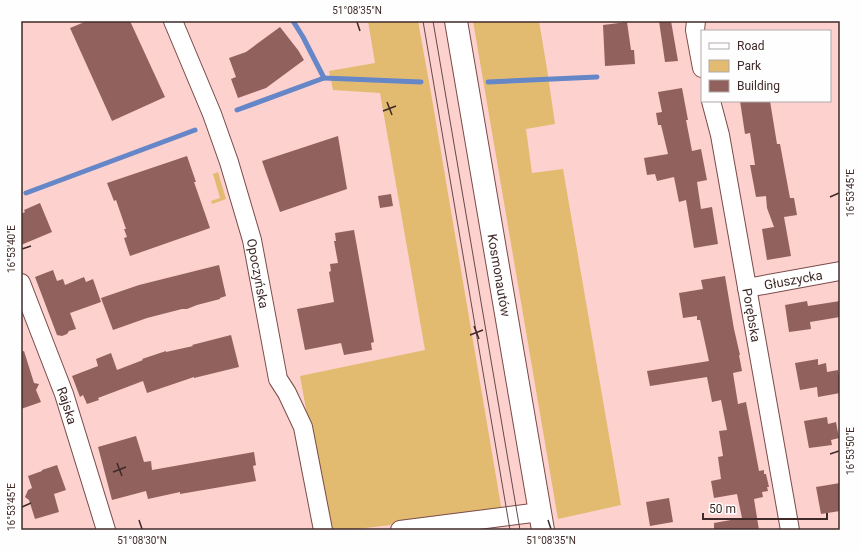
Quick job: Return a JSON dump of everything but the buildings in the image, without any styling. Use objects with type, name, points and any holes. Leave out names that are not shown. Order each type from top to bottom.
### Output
[{"type":"main road","name":"Kosmonautów","points":[[456,21],[542,521]]},
{"type":"street","name":"Opoczyńska","points":[[173,21],[218,128],[252,240],[278,379],[287,393],[304,427],[323,530]]},
{"type":"street","points":[[696,21],[695,30],[701,63]]},
{"type":"street","name":"Porębska","points":[[711,102],[720,135],[790,530]]},
{"type":"street","name":"Głuszycka","points":[[747,288],[840,271]]},
{"type":"street","name":"Rajska","points":[[21,283],[64,394],[106,530]]},
{"type":"street","points":[[400,530],[542,521]]},
{"type":"green space","points":[[368,21],[418,21],[502,512],[348,530],[333,530],[327,525],[300,376],[425,350],[380,93],[333,90],[329,71],[375,63]]},
{"type":"green space","points":[[473,21],[539,21],[555,124],[526,129],[532,173],[563,169],[621,505],[558,519]]},
{"type":"green space","points":[[218,172],[226,199],[212,204],[211,201],[220,198],[213,174]]},
{"type":"waterway","points":[[293,21],[324,78],[421,82]]},
{"type":"waterway","points":[[488,82],[597,77]]},
{"type":"waterway","points":[[237,110],[324,78]]},
{"type":"waterway","points":[[26,193],[195,130]]},
{"type":"tram line","points":[[423,21],[510,530]]},
{"type":"tram line","points":[[433,21],[520,530]]}]
